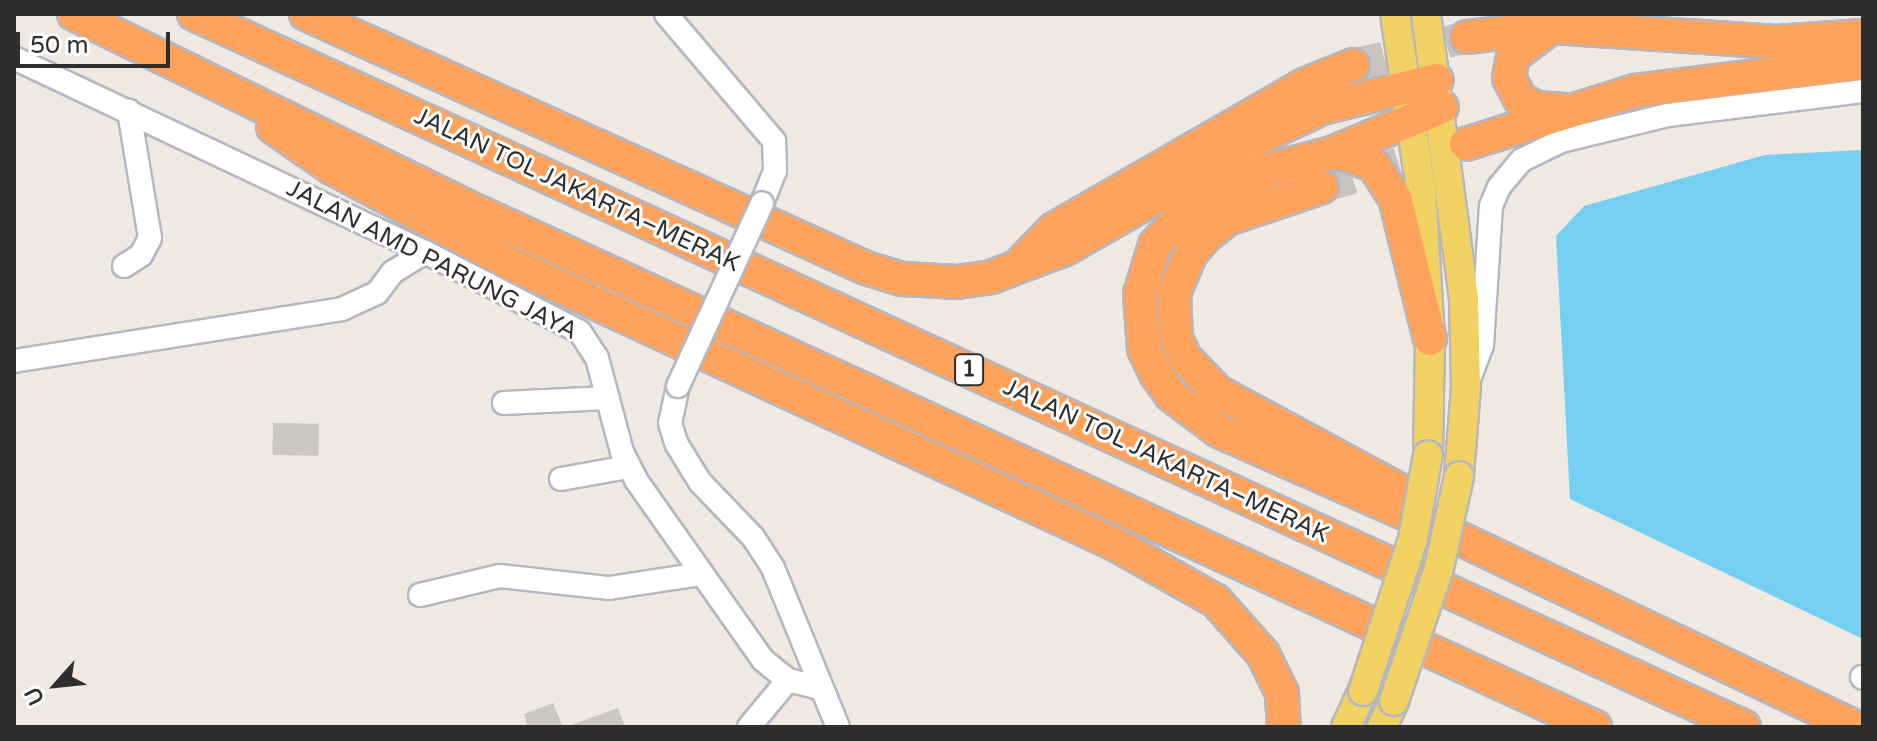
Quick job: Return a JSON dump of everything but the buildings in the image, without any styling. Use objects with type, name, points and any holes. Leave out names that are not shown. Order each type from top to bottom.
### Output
[{"type":"highway","points":[[74,14],[651,292],[1595,727]]},
{"type":"highway","name":"JALAN TOL JAKARTA–MERAK","points":[[194,14],[1744,727]]},
{"type":"highway","points":[[306,14],[866,268],[902,279],[957,282],[991,277],[1021,263],[1065,249],[1322,108],[1424,98]]},
{"type":"highway","points":[[1552,27],[1513,56],[1509,78],[1520,99],[1536,108],[1562,110]]},
{"type":"highway","points":[[1467,37],[1552,27],[1776,42],[1863,36]]},
{"type":"highway","points":[[1466,144],[1562,110],[1635,91],[1863,63]]},
{"type":"highway","points":[[1021,263],[1054,229],[1304,85],[1353,65]]},
{"type":"highway","points":[[191,68],[360,183],[514,265],[949,470],[1117,545],[1216,601],[1263,654],[1282,693],[1284,727]]},
{"type":"highway","points":[[1424,98],[1332,153],[1271,169],[1212,194],[1188,209],[1155,245],[1142,281],[1139,322],[1156,374],[1171,395],[1219,431],[1855,727]]},
{"type":"highway","points":[[1332,153],[1363,159],[1390,186],[1406,229],[1430,339]]},
{"type":"highway","points":[[1322,187],[1227,219],[1191,253],[1174,293],[1172,317],[1185,358],[1218,392],[1639,625]]},
{"type":"highway","points":[[651,292],[949,470]]},
{"type":"main road","points":[[1382,727],[1394,701],[1439,568],[1459,476],[1466,387],[1464,300],[1424,98],[1395,14]]},
{"type":"main road","points":[[1346,727],[1363,691],[1413,539],[1428,455],[1430,339],[1424,98],[1426,14]]},
{"type":"street","points":[[666,14],[774,141],[775,171],[678,386],[670,423],[676,443],[700,482],[753,537],[773,568],[800,628],[819,688],[838,727]]},
{"type":"street","name":"JALAN AMD PARUNG JAYA","points":[[14,58],[425,252],[580,332],[597,358],[628,467],[763,660],[788,680],[819,688]]},
{"type":"street","points":[[1466,387],[1482,345],[1491,206],[1499,187],[1522,160],[1561,141],[1668,115],[1863,91]]},
{"type":"street","points":[[124,266],[141,255],[150,238],[129,111]]},
{"type":"street","points":[[14,361],[342,309],[377,293],[393,272],[425,252]]},
{"type":"street","points":[[504,403],[608,398]]},
{"type":"street","points":[[561,479],[628,467]]},
{"type":"street","points":[[420,595],[500,576],[609,588],[700,574]]},
{"type":"street","points":[[749,727],[788,680]]},
{"type":"water","points":[[1863,150],[1863,639],[1570,499],[1556,236],[1584,206],[1765,155]]},
{"type":"tunnel","points":[[1353,65],[1467,37]]},
{"type":"tunnel","points":[[1322,187],[1443,150]]}]
